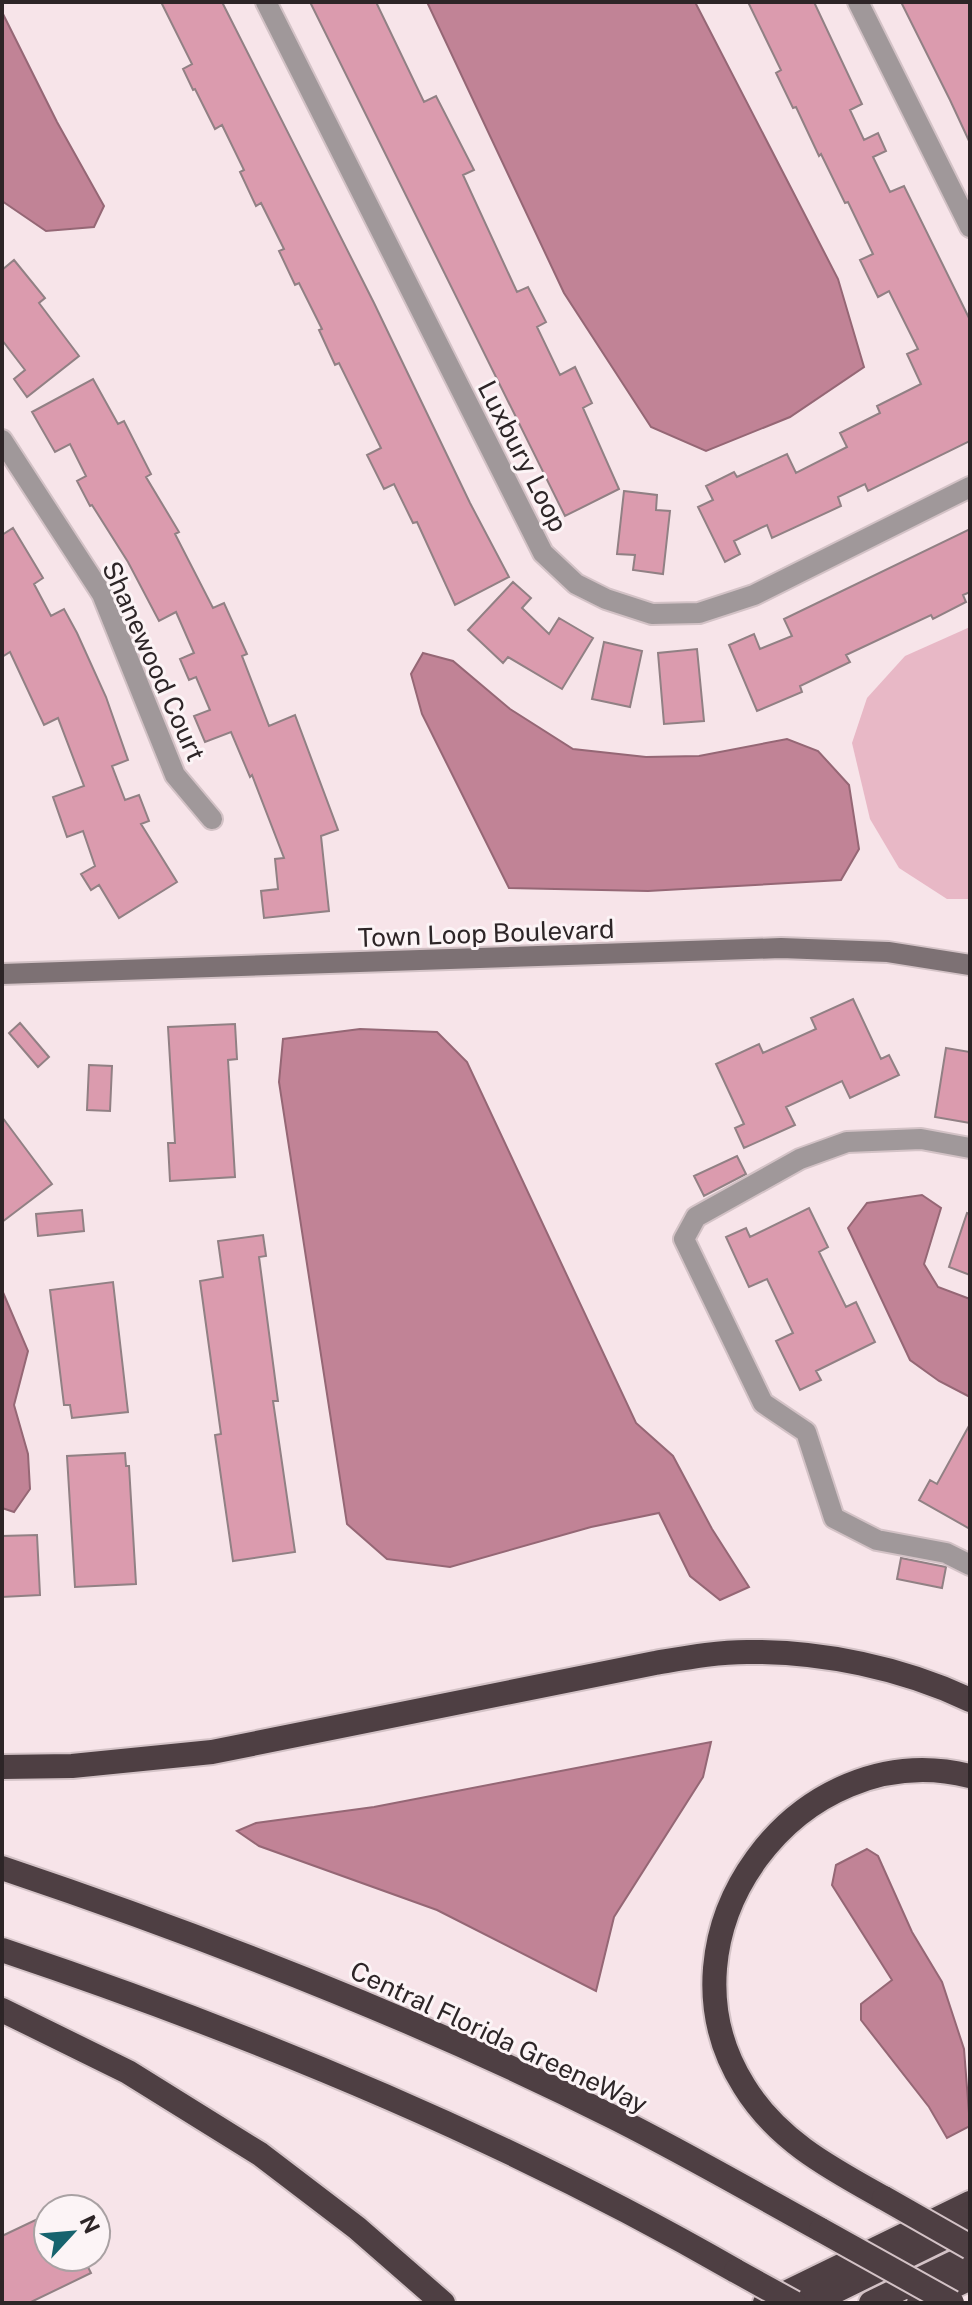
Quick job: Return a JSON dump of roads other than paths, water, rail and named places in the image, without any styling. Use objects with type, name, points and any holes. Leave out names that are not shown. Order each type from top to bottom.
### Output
[{"type":"highway","points":[[2,1767],[72,1766],[212,1752],[655,1663],[747,1652],[793,1654],[871,1667],[911,1677],[970,1700]]},
{"type":"highway","points":[[970,1776],[923,1771],[878,1775],[846,1786],[811,1804],[783,1826],[759,1853],[739,1885],[721,1929],[715,1969],[717,2010],[726,2047],[742,2084],[764,2115],[820,2163],[970,2247]]},
{"type":"highway","name":"Central Florida GreeneWay","points":[[2,1868],[227,1948],[421,2028],[614,2117],[952,2303]]},
{"type":"highway","points":[[2,1950],[199,2020],[390,2099],[656,2225],[794,2303]]},
{"type":"highway","points":[[2,2010],[128,2072],[260,2154],[357,2228],[443,2303]]},
{"type":"highway","points":[[765,2303],[970,2203]]},
{"type":"highway","points":[[811,2303],[970,2225]]},
{"type":"highway","points":[[871,2303],[970,2255]]},
{"type":"highway","points":[[919,2303],[970,2278]]},
{"type":"street","name":"Luxbury Loop","points":[[266,2],[543,553],[576,584],[606,599],[652,614],[699,613],[754,595],[970,487]]},
{"type":"street","points":[[858,2],[970,227]]},
{"type":"street","name":"Shanewood Court","points":[[2,440],[102,594],[175,775],[212,819]]},
{"type":"street","name":"Town Loop Boulevard","points":[[2,974],[781,948],[888,952],[970,965]]},
{"type":"street","points":[[970,1148],[921,1139],[847,1142],[800,1159],[707,1210],[696,1217],[684,1239],[763,1403],[806,1432],[834,1518],[877,1540],[946,1553],[970,1565]]}]
